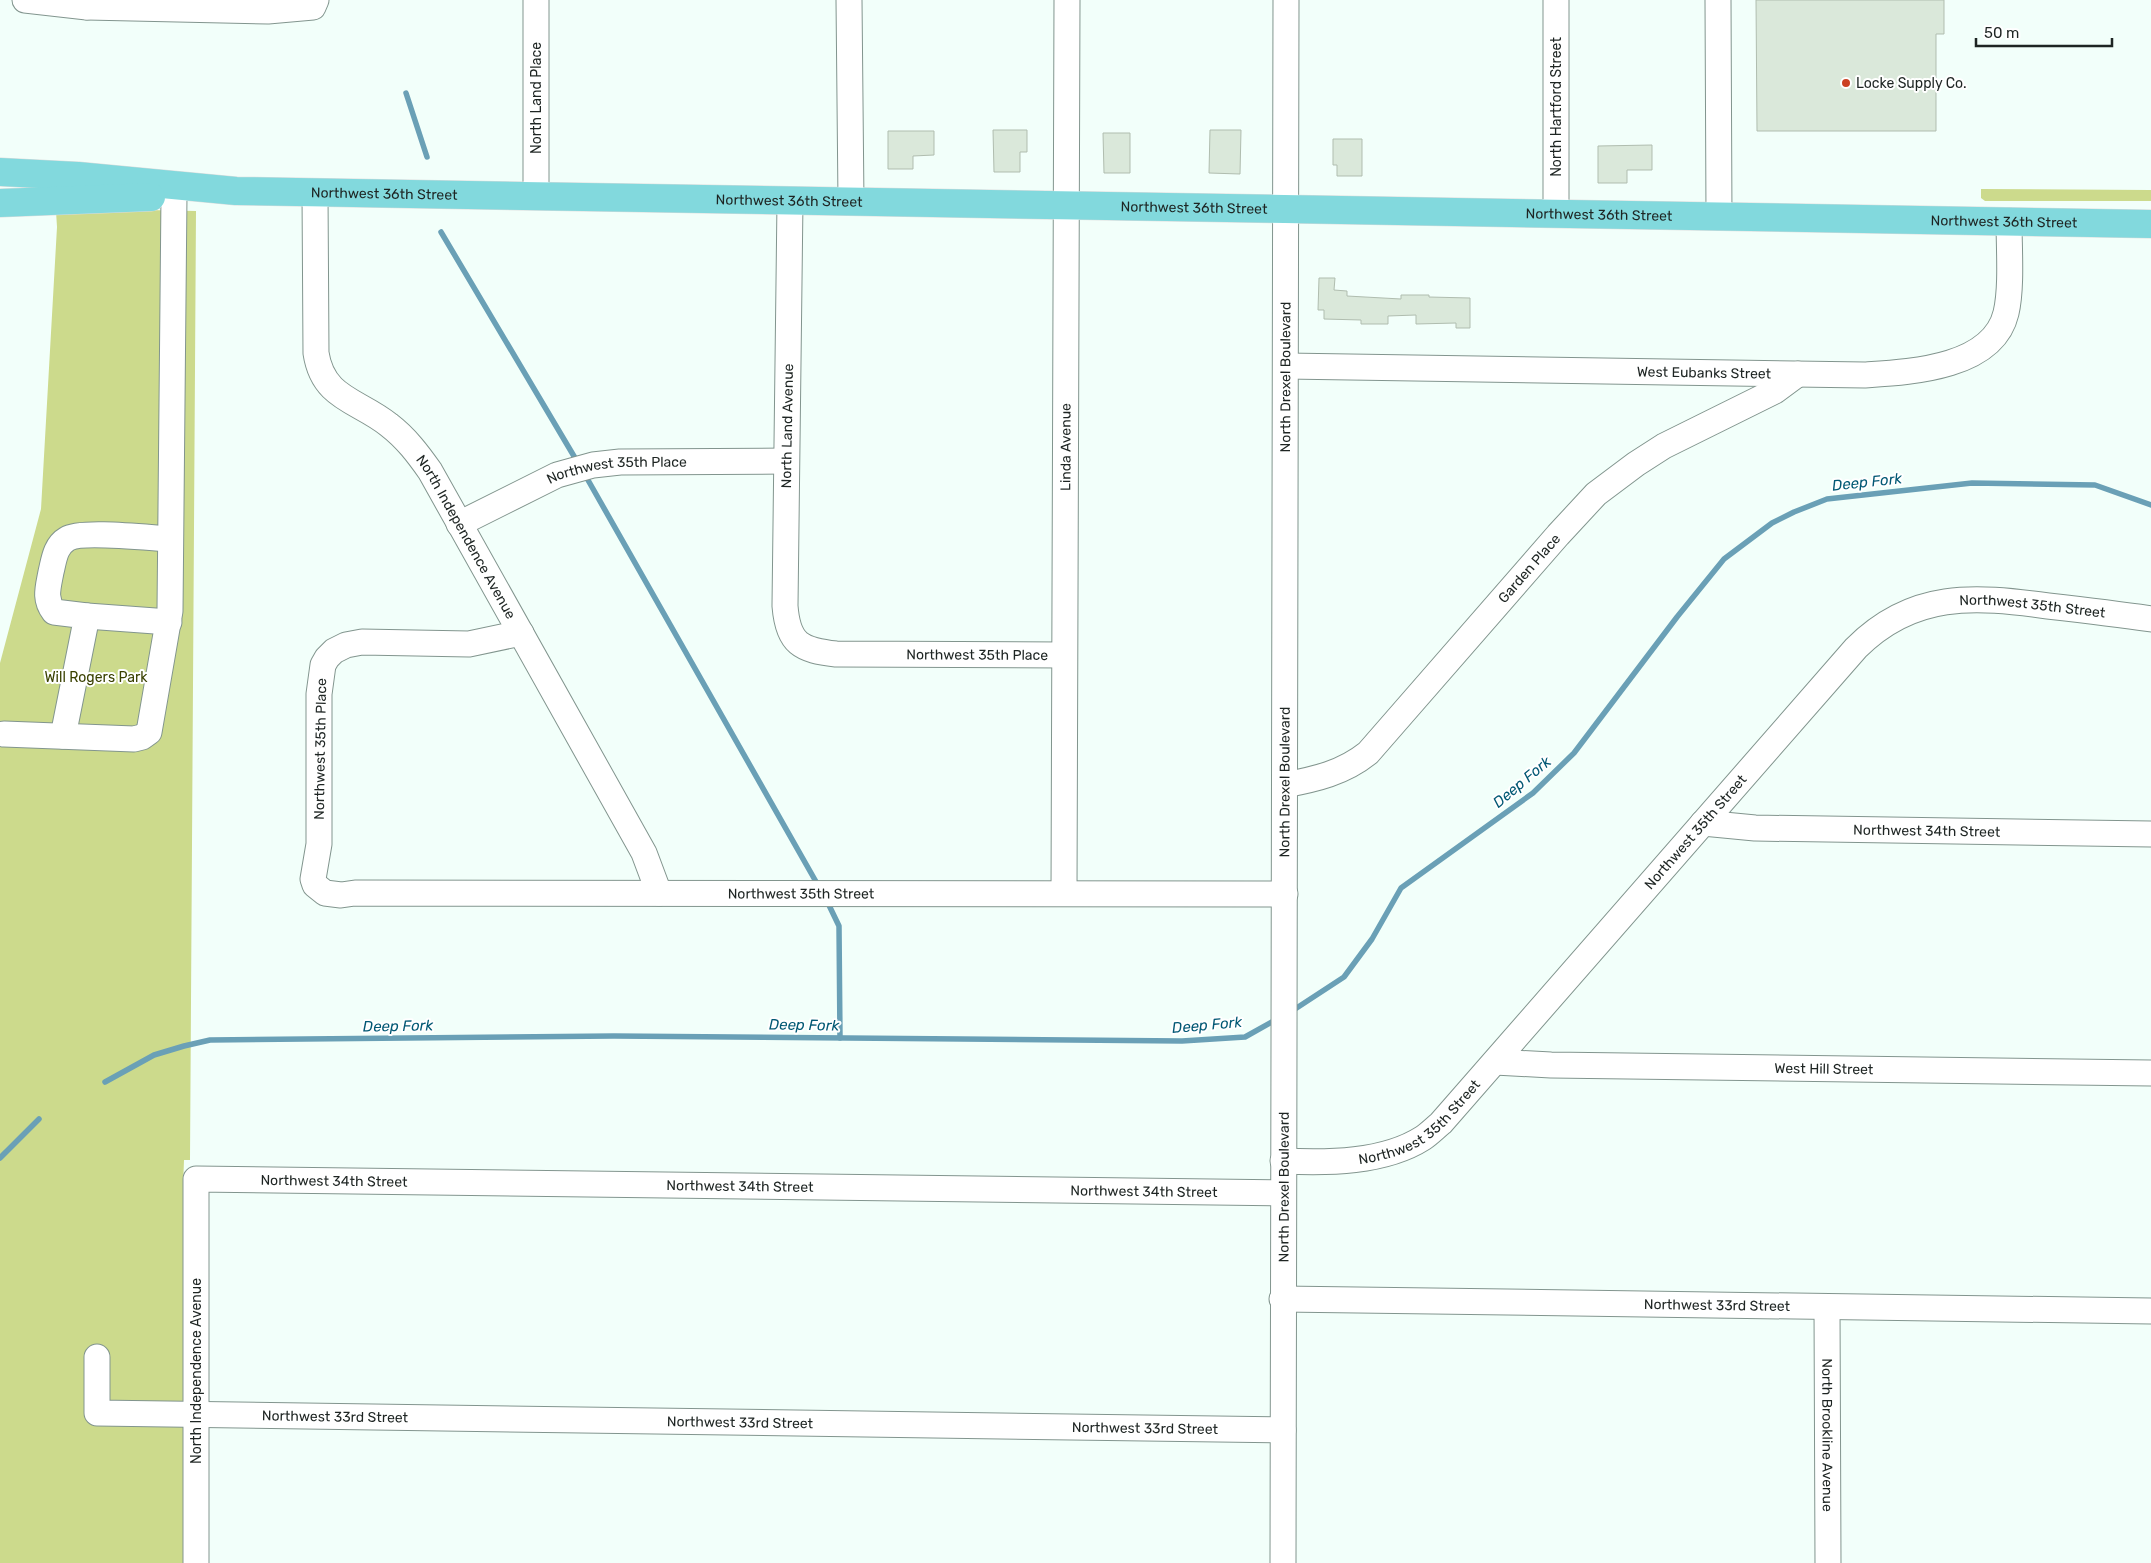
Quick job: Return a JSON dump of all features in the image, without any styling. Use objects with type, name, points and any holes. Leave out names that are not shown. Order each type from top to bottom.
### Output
[{"type":"main road","name":"Northwest 36th Street","points":[[0,172],[78,176],[236,191],[315,193],[2151,224]]},
{"type":"main road","name":"Northwest 36th Street","points":[[0,202],[78,201],[236,191]]},
{"type":"street","points":[[25,0],[268,11],[312,7],[316,0]]},
{"type":"street","name":"North Land Place","points":[[536,0],[536,196]]},
{"type":"street","points":[[850,0],[851,202]]},
{"type":"street","name":"Linda Avenue","points":[[1064,893],[1066,0]]},
{"type":"street","name":"North Drexel Boulevard","points":[[1283,1563],[1282,1299],[1285,968],[1286,0]]},
{"type":"street","name":"North Hartford Street","points":[[1556,0],[1556,214]]},
{"type":"street","points":[[1718,0],[1719,216]]},
{"type":"street","name":"North Independence Avenue","points":[[315,193],[316,354],[321,375],[328,385],[339,394],[389,424],[412,446],[430,471],[644,853],[659,893]]},
{"type":"street","points":[[4,734],[134,739],[142,737],[149,732],[170,611],[174,195]]},
{"type":"street","name":"North Land Avenue","points":[[790,201],[786,461],[786,622],[801,646]]},
{"type":"street","name":"West Eubanks Street","points":[[1286,366],[1866,375],[1899,372],[1962,359],[1981,349],[1992,340],[2000,329],[2006,312],[2009,221]]},
{"type":"street","name":"Garden Place","points":[[1285,785],[1311,780],[1341,770],[1354,764],[1368,753],[1574,517],[1614,480],[1664,446],[1775,390],[1798,374]]},
{"type":"street","name":"Northwest 35th Place","points":[[459,524],[562,473],[593,465],[620,462],[786,461]]},
{"type":"street","points":[[168,622],[54,612],[48,604],[46,596],[56,548],[67,538],[84,535],[170,539]]},
{"type":"street","name":"Northwest 35th Street","points":[[1283,1162],[1362,1158],[1390,1152],[1423,1138],[1441,1123],[1856,648],[1869,634],[1898,615],[1922,606],[1961,599],[2015,601],[2151,619]]},
{"type":"street","points":[[63,736],[87,616]]},
{"type":"street","name":"Northwest 35th Place","points":[[318,889],[314,879],[319,844],[319,694],[323,665],[327,658],[334,651],[362,642],[469,644],[521,633]]},
{"type":"street","name":"Northwest 35th Place","points":[[801,646],[810,651],[836,654],[1064,654]]},
{"type":"street","name":"Northwest 34th Street","points":[[1703,823],[1755,828],[2151,834]]},
{"type":"street","name":"Northwest 35th Street","points":[[318,889],[331,895],[355,893],[1284,894]]},
{"type":"street","name":"West Hill Street","points":[[1496,1062],[1551,1065],[2151,1073]]},
{"type":"street","name":"North Independence Avenue","points":[[196,1179],[196,1563]]},
{"type":"street","name":"Northwest 34th Street","points":[[196,1179],[1283,1193]]},
{"type":"street","name":"Northwest 33rd Street","points":[[1282,1299],[2151,1311]]},
{"type":"street","name":"North Brookline Avenue","points":[[1826,1307],[1828,1563]]},
{"type":"street","name":"Northwest 33rd Street","points":[[97,1357],[97,1413],[1283,1430]]},
{"type":"green space","points":[[1981,189],[2151,190],[2151,201],[1985,201],[1981,198]]},
{"type":"green space","name":"Will Rogers Park","points":[[97,209],[196,211],[190,1160],[184,1160],[183,1187],[185,1563],[0,1563],[0,663],[41,509],[57,227],[56,211]]},
{"type":"building","name":"Locke Supply Co.","points":[[1756,0],[1944,0],[1944,34],[1936,34],[1936,131],[1757,131]]},
{"type":"building","points":[[993,130],[1027,130],[1027,152],[1020,152],[1020,172],[994,172]]},
{"type":"building","points":[[1210,130],[1241,130],[1240,174],[1209,173]]},
{"type":"building","points":[[888,131],[934,131],[934,155],[913,156],[913,169],[888,169]]},
{"type":"building","points":[[1103,133],[1130,133],[1130,173],[1104,173]]},
{"type":"building","points":[[1333,139],[1362,139],[1362,176],[1337,176],[1337,165],[1333,165]]},
{"type":"building","points":[[1652,145],[1652,170],[1627,170],[1627,183],[1598,183],[1598,146]]},
{"type":"building","points":[[1319,278],[1335,278],[1334,290],[1347,291],[1347,296],[1401,299],[1401,295],[1429,295],[1429,297],[1470,298],[1470,328],[1456,328],[1456,323],[1416,324],[1416,315],[1388,316],[1388,324],[1361,324],[1361,320],[1324,319],[1324,310],[1318,310]]},
{"type":"waterway","points":[[406,93],[427,157]]},
{"type":"waterway","points":[[441,232],[578,463]]},
{"type":"waterway","points":[[584,473],[819,887]]},
{"type":"waterway","name":"Deep Fork","points":[[1292,1011],[1344,977],[1372,939],[1401,888],[1533,793],[1574,753],[1677,617],[1724,559],[1772,523],[1827,499],[1972,483],[2095,485],[2151,505]]},
{"type":"waterway","points":[[826,899],[839,926],[840,1038]]},
{"type":"waterway","name":"Deep Fork","points":[[105,1082],[154,1055],[210,1040],[614,1036],[1182,1041],[1245,1037],[1277,1019]]},
{"type":"waterway","name":"Deep Fork","points":[[0,1158],[39,1119]]},
{"type":"place","name":"Locke Supply Co.","points":[[1846,83]]}]
